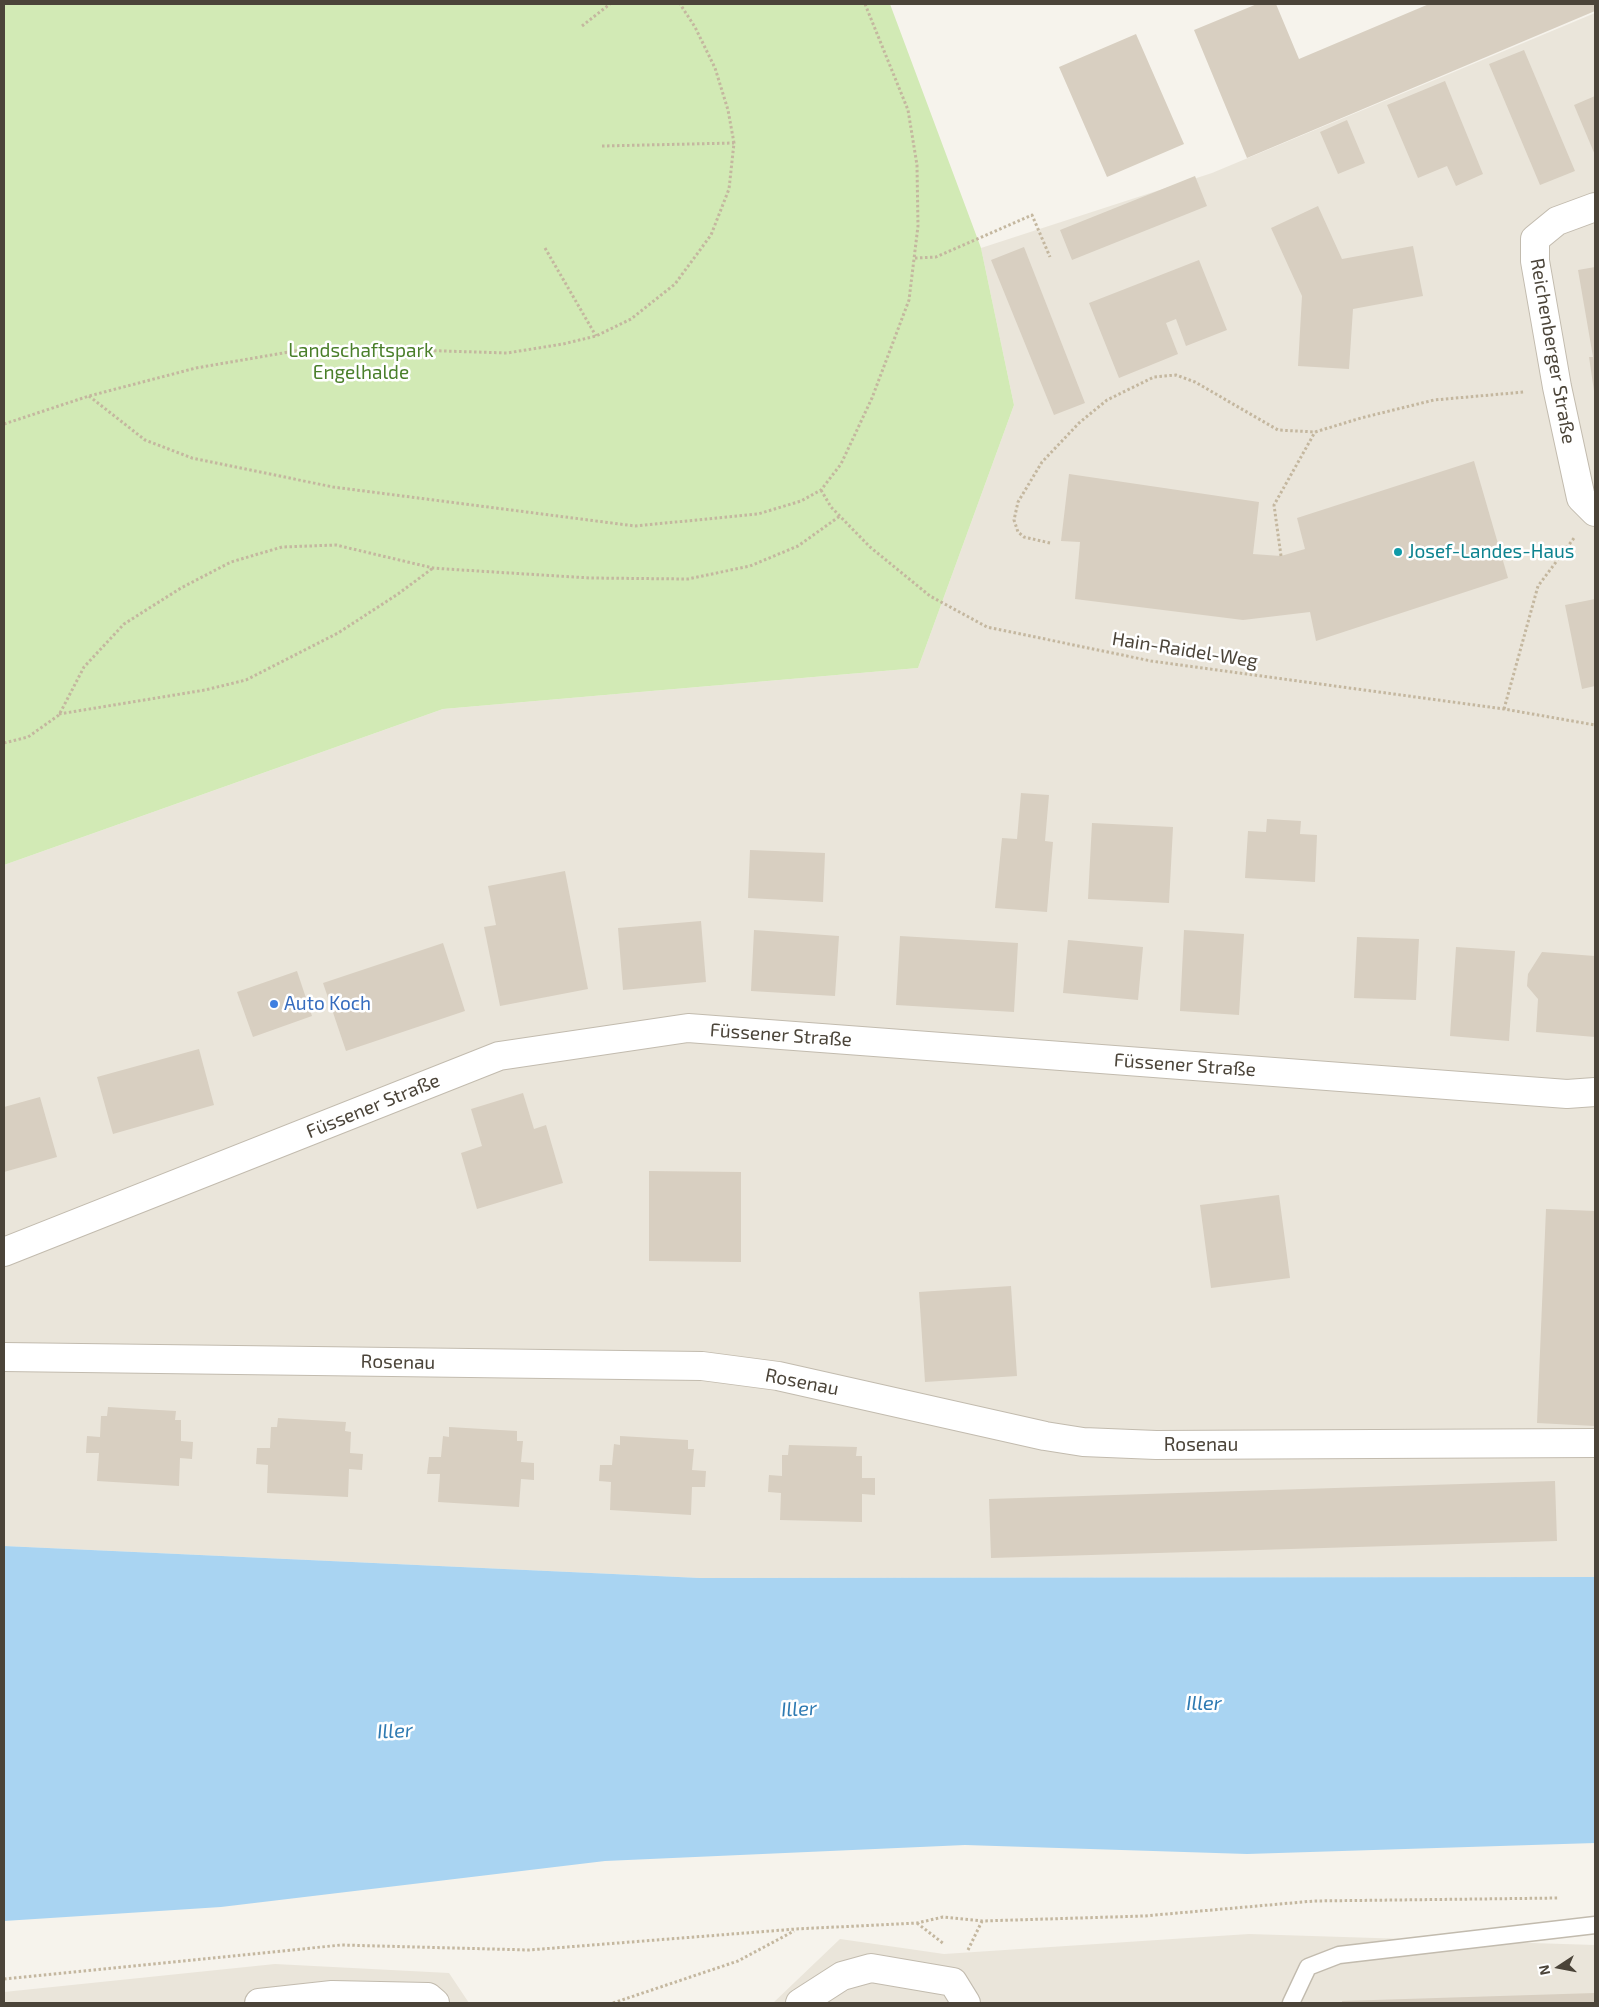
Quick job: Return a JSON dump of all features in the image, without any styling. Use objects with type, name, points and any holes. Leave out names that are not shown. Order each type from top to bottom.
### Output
[{"type":"street","name":"Reichenberger Straße","points":[[1594,511],[1581,498],[1557,387],[1535,261],[1535,239],[1558,221],[1595,207]]},
{"type":"street","name":"Füssener Straße","points":[[4,1252],[499,1056],[688,1028],[1567,1094],[1595,1092]]},
{"type":"street","name":"Rosenau","points":[[4,1357],[702,1366],[778,1376],[1044,1436],[1082,1442],[1156,1445],[1595,1443]]},
{"type":"street","points":[[800,2003],[842,1976],[871,1968],[953,1982],[966,2003]]},
{"type":"street","points":[[259,2003],[332,1995],[428,1997],[435,2003]]},
{"type":"lane","points":[[1291,2003],[1308,1966],[1339,1955],[1595,1925]]},
{"type":"path","points":[[582,26],[610,4]]},
{"type":"path","points":[[4,424],[89,396],[196,368],[318,347],[507,353],[563,344],[596,336],[631,319],[675,284],[711,235],[728,189],[734,143],[728,110],[715,68],[695,27],[680,4]]},
{"type":"path","points":[[89,396],[145,440],[192,458],[332,487],[635,526],[758,514],[801,501],[821,490],[841,464],[872,398],[909,300],[915,258],[918,226],[917,166],[908,110],[864,4]]},
{"type":"path","points":[[602,146],[734,143]]},
{"type":"path","points":[[915,258],[936,257],[1032,214],[1050,257]]},
{"type":"path","points":[[544,248],[596,336]]},
{"type":"path","points":[[1050,543],[1024,537],[1018,532],[1014,520],[1018,502],[1042,462],[1078,423],[1107,400],[1154,377],[1176,376],[1195,382],[1278,430],[1315,432],[1361,418],[1434,400],[1508,394],[1557,387]]},
{"type":"path","points":[[1281,556],[1274,504],[1315,432]]},
{"type":"path","name":"Hain-Raidel-Weg","points":[[821,490],[831,507],[870,547],[930,596],[987,627],[1151,661],[1504,709],[1595,725]]},
{"type":"path","points":[[1504,709],[1538,586],[1594,511]]},
{"type":"path","points":[[4,743],[28,737],[59,714],[84,667],[124,624],[181,588],[231,562],[282,547],[336,545],[433,568],[590,578],[688,579],[750,566],[798,546],[840,516]]},
{"type":"path","points":[[59,714],[205,690],[246,680],[338,633],[398,594],[433,568]]},
{"type":"path","points":[[4,1980],[341,1945],[529,1950],[796,1929],[917,1923],[943,1917],[982,1921],[1144,1916],[1314,1901],[1566,1898]]},
{"type":"path","points":[[613,2003],[738,1961],[796,1929]]},
{"type":"shaded area","points":[[1595,13],[1595,1577],[700,1578],[4,1546],[4,865],[443,709],[918,668],[1014,405],[981,248],[1212,173]]},
{"type":"shaded area","points":[[1249,1934],[1595,1945],[1595,2003],[773,2003],[840,1939],[944,1954]]},
{"type":"shaded area","points":[[275,1964],[449,1973],[469,2003],[4,2003],[4,1992]]},
{"type":"green space","name":"Landschaftspark Engelhalde","points":[[4,4],[890,4],[981,248],[1014,405],[918,668],[443,709],[4,865]]},
{"type":"water","name":"Iller","points":[[4,1546],[700,1578],[1595,1577],[1595,1843],[1247,1854],[965,1845],[605,1861],[221,1907],[4,1921]]},
{"type":"building","points":[[1257,4],[1276,4],[1299,59],[1429,4],[1595,4],[1595,11],[1247,158],[1194,30]]},
{"type":"building","points":[[1136,34],[1184,144],[1107,177],[1059,67]]},
{"type":"building","points":[[1524,50],[1575,171],[1540,185],[1489,64]]},
{"type":"building","points":[[1445,81],[1483,174],[1456,186],[1447,166],[1418,178],[1387,105]]},
{"type":"building","points":[[1595,96],[1595,155],[1574,105]]},
{"type":"building","points":[[1347,120],[1365,163],[1338,174],[1320,132]]},
{"type":"building","points":[[1195,176],[1207,206],[1072,260],[1060,230]]},
{"type":"building","points":[[1318,206],[1342,259],[1413,246],[1423,296],[1353,309],[1349,369],[1298,366],[1302,296],[1271,228]]},
{"type":"building","points":[[1024,247],[1085,403],[1054,415],[991,260]]},
{"type":"building","points":[[1199,260],[1227,330],[1186,346],[1176,319],[1166,323],[1178,354],[1119,378],[1089,303]]},
{"type":"building","points":[[1595,267],[1594,391],[1589,357],[1593,357],[1578,270]]},
{"type":"building","name":"Josef-Landes-Haus","points":[[1474,461],[1508,578],[1316,641],[1310,612],[1243,620],[1075,599],[1080,542],[1061,541],[1069,474],[1259,502],[1253,554],[1281,556],[1305,549],[1297,518]]},
{"type":"building","points":[[1595,599],[1595,686],[1582,689],[1565,605]]},
{"type":"building","points":[[1021,793],[1049,795],[1045,841],[1053,842],[1047,912],[995,908],[1002,838],[1017,839]]},
{"type":"building","points":[[1267,819],[1301,821],[1300,834],[1317,835],[1315,882],[1245,878],[1248,831],[1266,832]]},
{"type":"building","points":[[1092,823],[1173,827],[1169,903],[1088,899]]},
{"type":"building","points":[[750,850],[825,853],[823,902],[748,898]]},
{"type":"building","points":[[565,871],[588,989],[500,1006],[484,927],[496,925],[488,886]]},
{"type":"building","points":[[701,921],[706,982],[623,990],[618,928]]},
{"type":"building","points":[[754,930],[839,936],[835,996],[751,991]]},
{"type":"building","points":[[1184,930],[1244,934],[1239,1015],[1180,1011]]},
{"type":"building","points":[[900,936],[1018,943],[1014,1012],[896,1005]]},
{"type":"building","points":[[1357,937],[1419,939],[1416,1000],[1354,998]]},
{"type":"building","points":[[1068,940],[1143,947],[1138,1000],[1063,993]]},
{"type":"building","points":[[443,943],[465,1011],[346,1051],[323,983]]},
{"type":"building","points":[[1456,947],[1515,951],[1509,1041],[1450,1036]]},
{"type":"building","points":[[1542,952],[1595,956],[1595,1037],[1536,1032],[1538,999],[1527,986],[1528,974]]},
{"type":"building","name":"Auto Koch","points":[[297,971],[312,1016],[253,1037],[237,992]]},
{"type":"building","points":[[199,1049],[214,1105],[113,1134],[97,1077]]},
{"type":"building","points":[[523,1093],[534,1129],[546,1125],[563,1183],[477,1209],[461,1153],[482,1146],[471,1109]]},
{"type":"building","points":[[40,1097],[57,1157],[4,1172],[4,1107]]},
{"type":"building","points":[[649,1171],[741,1172],[741,1262],[649,1261]]},
{"type":"building","points":[[1279,1195],[1290,1278],[1211,1288],[1200,1205]]},
{"type":"building","points":[[1546,1209],[1595,1211],[1595,1426],[1537,1423]]},
{"type":"building","points":[[1011,1286],[1017,1376],[925,1382],[919,1292]]},
{"type":"building","points":[[108,1407],[176,1411],[175,1420],[181,1420],[181,1441],[193,1442],[192,1459],[180,1458],[179,1486],[97,1481],[99,1453],[86,1453],[87,1436],[100,1437],[101,1416],[107,1416]]},
{"type":"building","points":[[278,1418],[346,1422],[345,1431],[351,1432],[350,1453],[363,1454],[362,1470],[349,1469],[348,1497],[267,1493],[268,1465],[256,1464],[257,1448],[270,1448],[271,1427],[277,1427]]},
{"type":"building","points":[[449,1427],[517,1431],[517,1441],[523,1441],[521,1462],[534,1463],[534,1480],[521,1479],[519,1507],[438,1502],[440,1474],[427,1474],[429,1457],[441,1457],[443,1436],[449,1437]]},
{"type":"building","points":[[620,1436],[688,1440],[688,1449],[694,1449],[692,1470],[706,1471],[705,1487],[692,1487],[691,1515],[610,1510],[611,1482],[599,1481],[600,1465],[612,1465],[614,1444],[620,1445]]},
{"type":"building","points":[[789,1445],[857,1447],[856,1456],[862,1456],[862,1478],[875,1478],[875,1495],[862,1494],[862,1522],[780,1520],[781,1493],[768,1492],[769,1475],[782,1476],[782,1455],[788,1455]]},
{"type":"building","points":[[1555,1481],[1557,1541],[991,1558],[989,1499]]},
{"type":"building","points":[[1595,1993],[1595,2003],[1342,2003],[1342,2001]]},
{"type":"place","name":"Josef-Landes-Haus","points":[[1398,552]]},
{"type":"place","name":"Auto Koch","points":[[274,1004]]}]
